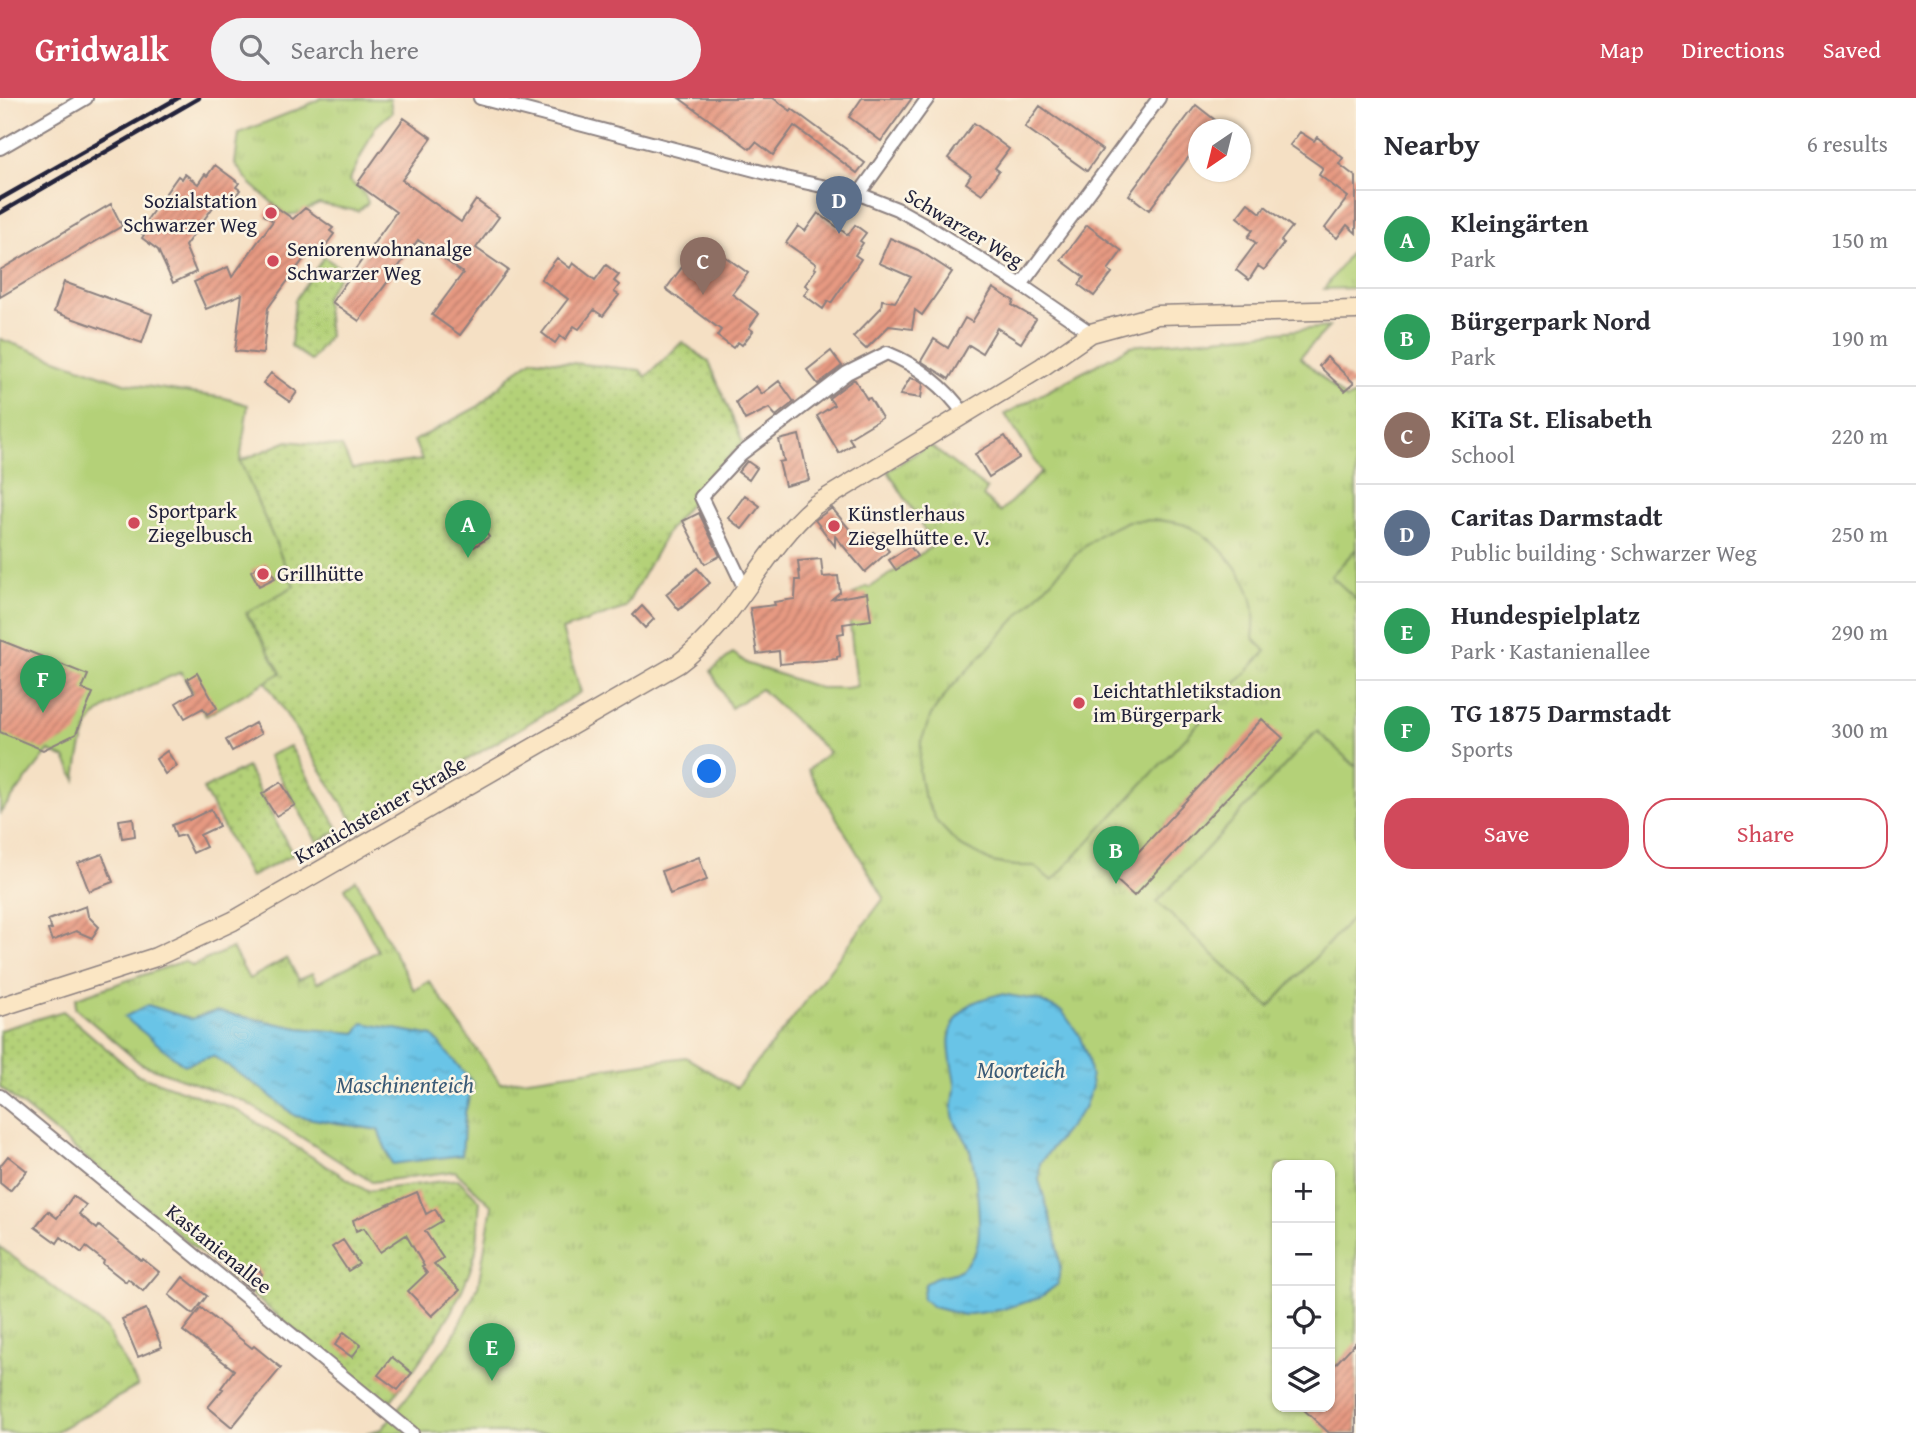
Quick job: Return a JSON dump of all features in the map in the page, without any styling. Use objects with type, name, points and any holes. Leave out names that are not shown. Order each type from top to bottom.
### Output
[{"type":"main road","name":"Kranichsteiner Straße","points":[[0,1007],[156,957],[233,921],[678,664],[713,634],[790,528],[815,505],[1091,333],[1157,315],[1356,310]]},
{"type":"street","points":[[0,148],[86,98]]},
{"type":"street","name":"Schwarzer Weg","points":[[480,98],[785,178],[859,194],[924,223],[1091,333]]},
{"type":"street","points":[[859,194],[928,98]]},
{"type":"street","points":[[1021,285],[1160,98]]},
{"type":"street","points":[[745,589],[701,497],[741,454],[847,373],[887,353],[928,375],[957,403],[964,414]]},
{"type":"street","name":"Kastanienallee","points":[[0,1096],[412,1433]]},
{"type":"green space","points":[[321,98],[390,99],[392,112],[375,127],[349,181],[364,192],[368,203],[358,211],[319,204],[300,213],[286,215],[250,183],[235,164],[239,133]]},
{"type":"green space","points":[[1356,245],[1356,288],[1324,289]]},
{"type":"green space","points":[[324,257],[343,270],[325,297],[329,336],[311,361],[291,346],[295,300]]},
{"type":"green space","points":[[1329,327],[1300,357],[1346,399],[1356,395],[1356,1433],[366,1433],[382,1429],[452,1339],[478,1286],[492,1206],[455,1171],[372,1182],[244,1101],[141,1064],[75,1008],[76,998],[184,961],[192,966],[232,948],[249,979],[287,958],[299,980],[312,973],[317,983],[378,951],[345,888],[356,880],[414,990],[429,981],[500,1083],[686,1057],[736,1088],[884,898],[808,770],[829,752],[761,689],[731,708],[711,671],[733,653],[748,664],[820,688],[857,686],[847,599],[867,586],[869,588],[934,545],[888,471],[929,445],[987,489],[983,496],[1000,512],[1042,472],[1005,414],[1131,346]]},
{"type":"green space","name":"Sportpark Ziegelbusch","points":[[0,339],[124,383],[225,398],[248,405],[240,461],[294,586],[246,613],[281,673],[206,716],[181,672],[147,686],[110,705],[94,718],[86,731],[81,748],[76,780],[65,758],[49,751],[0,813]]},
{"type":"green space","points":[[682,342],[709,362],[743,443],[668,531],[625,608],[562,630],[581,692],[356,826],[266,682],[280,672],[246,613],[240,461],[288,441],[342,447],[352,469],[422,460],[414,441],[479,406],[511,375],[533,359],[640,370],[646,377]]},
{"type":"green space","name":"Leichtathletikstadion im Bürgerpark","points":[[1159,520],[1182,524],[1197,531],[1230,560],[1251,598],[1254,614],[1253,638],[1266,651],[1052,881],[1034,866],[992,862],[959,845],[937,822],[923,794],[919,771],[921,742],[931,715],[949,690],[1078,552],[1100,534],[1128,521]]},
{"type":"green space","points":[[1356,549],[1356,599],[1331,576]]},
{"type":"green space","points":[[1317,731],[1356,767],[1356,914],[1269,1007],[1157,902]]},
{"type":"green space","points":[[290,746],[339,830],[317,842],[268,756]]},
{"type":"green space","points":[[247,767],[293,855],[250,877],[203,789]]},
{"type":"green space","points":[[63,1011],[136,1074],[235,1109],[367,1191],[458,1179],[480,1201],[475,1255],[459,1296],[438,1334],[387,1406],[0,1087],[0,1030]]},
{"type":"green space","points":[[0,1247],[106,1328],[138,1386],[53,1433],[0,1433]]},
{"type":"water","name":"Moorteich","points":[[1001,994],[1037,1000],[1062,1011],[1079,1035],[1088,1059],[1092,1087],[1084,1108],[1040,1163],[1039,1180],[1057,1241],[1060,1266],[1058,1284],[1039,1298],[1000,1310],[963,1315],[933,1307],[922,1298],[925,1284],[930,1280],[957,1271],[967,1263],[975,1253],[978,1240],[978,1196],[973,1165],[967,1143],[953,1115],[955,1083],[950,1034],[958,1016],[969,1005]]},
{"type":"water","name":"Maschinenteich","points":[[148,1005],[191,1019],[216,1011],[299,1028],[356,1033],[363,1023],[433,1036],[473,1083],[465,1113],[462,1155],[392,1164],[378,1130],[295,1116],[213,1056],[184,1065],[124,1017]]},
{"type":"building","points":[[679,98],[773,98],[865,163],[857,173],[794,126],[773,155],[756,142],[750,149]]},
{"type":"building","points":[[862,98],[912,98],[881,141],[849,117]]},
{"type":"building","points":[[1196,105],[1214,119],[1188,119],[1188,158],[1149,210],[1129,195]]},
{"type":"building","points":[[1040,106],[1102,150],[1087,171],[1025,127]]},
{"type":"building","points":[[404,118],[432,138],[402,180],[461,222],[476,200],[499,217],[476,248],[508,270],[460,335],[432,315],[463,273],[418,240],[359,321],[332,302],[396,212],[357,184]]},
{"type":"building","points":[[974,123],[1009,149],[995,168],[999,171],[982,194],[966,183],[971,175],[948,158]]},
{"type":"building","points":[[1300,132],[1314,141],[1317,137],[1343,158],[1339,164],[1356,177],[1356,233],[1347,225],[1337,238],[1325,228],[1348,197],[1319,175],[1323,168],[1290,145]]},
{"type":"building","points":[[215,165],[239,183],[236,187],[240,190],[231,202],[227,199],[224,203],[219,199],[185,246],[196,272],[173,283],[158,250],[142,238],[144,235],[139,231],[178,176],[182,179],[185,174],[198,184]]},
{"type":"building","points":[[1248,203],[1261,213],[1265,206],[1292,227],[1264,270],[1258,266],[1249,280],[1236,270],[1256,243],[1248,237],[1253,230],[1237,217]]},
{"type":"building","points":[[111,204],[122,226],[0,297],[0,270]]},
{"type":"building","points":[[272,204],[293,219],[305,208],[333,228],[330,231],[334,234],[321,252],[311,249],[268,308],[263,354],[235,351],[242,294],[206,309],[194,282],[228,267],[232,277],[273,221],[264,215]]},
{"type":"building","points":[[818,213],[848,235],[855,225],[866,233],[855,255],[861,259],[831,303],[828,301],[823,309],[804,295],[809,288],[805,285],[816,269],[816,264],[786,243],[798,226],[805,231]]},
{"type":"building","points":[[1087,225],[1122,251],[1108,270],[1112,273],[1094,296],[1079,285],[1084,277],[1061,260]]},
{"type":"building","points":[[890,238],[918,250],[952,272],[922,315],[915,310],[912,329],[889,326],[866,349],[853,337],[881,308],[882,300],[895,302],[911,277],[879,263]]},
{"type":"building","points":[[702,240],[748,273],[732,294],[759,314],[749,328],[753,331],[742,345],[738,342],[733,348],[717,336],[721,330],[666,289]]},
{"type":"building","points":[[557,258],[570,268],[573,263],[595,280],[606,265],[619,275],[614,281],[619,285],[614,292],[619,295],[603,316],[594,310],[579,329],[574,326],[565,340],[560,336],[555,343],[542,333],[568,299],[541,279]]},
{"type":"building","points":[[64,282],[152,314],[142,343],[54,312]]},
{"type":"building","points":[[993,288],[1014,301],[1012,305],[1036,319],[1021,343],[997,328],[982,353],[969,345],[949,379],[921,361],[934,339],[948,348],[965,318],[972,322]]},
{"type":"building","points":[[831,351],[842,366],[818,384],[807,370]]},
{"type":"building","points":[[1327,357],[1354,383],[1345,391],[1319,366]]},
{"type":"building","points":[[271,373],[297,392],[290,402],[263,383]]},
{"type":"building","points":[[910,378],[923,384],[921,398],[900,395]]},
{"type":"building","points":[[853,380],[867,399],[870,398],[882,418],[849,438],[853,444],[839,453],[817,416],[834,405],[829,398]]},
{"type":"building","points":[[779,381],[794,402],[776,416],[769,408],[745,420],[736,402],[756,386],[762,394]]},
{"type":"building","points":[[799,435],[809,480],[785,486],[779,462],[784,461],[779,440]]},
{"type":"building","points":[[1005,436],[1019,458],[989,477],[975,454]]},
{"type":"building","points":[[747,461],[757,468],[749,480],[738,472]]},
{"type":"building","points":[[745,495],[760,506],[742,529],[728,518]]},
{"type":"building","points":[[832,508],[861,543],[874,533],[889,551],[865,572],[835,536],[835,546],[815,520]]},
{"type":"building","points":[[699,513],[720,556],[705,564],[683,521]]},
{"type":"building","points":[[477,519],[489,537],[474,547],[462,528]]},
{"type":"building","points":[[910,546],[917,556],[896,570],[889,560]]},
{"type":"building","points":[[821,559],[823,577],[838,576],[840,592],[832,599],[867,593],[871,620],[843,624],[844,633],[838,634],[840,656],[837,659],[780,664],[779,651],[757,654],[750,608],[795,599],[796,580],[800,580],[798,561]]},
{"type":"building","name":"Grillhütte","points":[[266,562],[275,578],[259,586],[251,571]]},
{"type":"building","points":[[697,568],[710,583],[679,610],[666,594]]},
{"type":"building","points":[[642,606],[654,619],[645,628],[633,615]]},
{"type":"building","points":[[0,640],[88,675],[82,689],[93,693],[76,734],[43,750],[0,732]]},
{"type":"building","points":[[197,673],[217,708],[207,714],[203,708],[185,718],[176,703],[194,692],[187,679]]},
{"type":"building","points":[[1262,719],[1283,738],[1134,896],[1114,878]]},
{"type":"building","points":[[255,723],[261,734],[232,751],[226,740]]},
{"type":"building","points":[[167,751],[177,766],[165,774],[156,759]]},
{"type":"building","points":[[281,782],[295,805],[276,816],[262,794]]},
{"type":"building","points":[[211,809],[219,826],[200,835],[206,847],[193,853],[184,835],[176,837],[172,825]]},
{"type":"building","points":[[133,818],[135,836],[122,838],[119,820]]},
{"type":"building","points":[[102,854],[113,882],[89,891],[78,863]]},
{"type":"building","points":[[699,857],[707,880],[670,894],[662,871]]},
{"type":"building","points":[[86,906],[88,916],[99,927],[92,938],[76,931],[52,941],[48,930],[52,929],[48,920]]},
{"type":"building","points":[[8,1156],[27,1171],[10,1191],[0,1183],[0,1166]]},
{"type":"building","points":[[417,1192],[426,1214],[435,1209],[442,1221],[425,1231],[443,1258],[434,1264],[460,1290],[432,1316],[408,1291],[427,1273],[406,1235],[380,1252],[364,1228],[356,1231],[353,1220]]},
{"type":"building","points":[[73,1196],[86,1205],[79,1214],[159,1272],[143,1291],[128,1279],[126,1282],[86,1247],[82,1253],[61,1237],[57,1243],[35,1227],[48,1211],[57,1218]]},
{"type":"building","points":[[343,1240],[359,1264],[348,1271],[332,1247]]},
{"type":"building","points":[[255,1265],[262,1274],[251,1289],[241,1281]]},
{"type":"building","points":[[183,1277],[207,1296],[193,1314],[169,1295]]},
{"type":"building","points":[[201,1308],[281,1368],[232,1427],[208,1407],[234,1370],[183,1331]]},
{"type":"building","points":[[146,1309],[162,1347],[138,1357],[122,1319]]},
{"type":"building","points":[[344,1332],[361,1345],[352,1357],[335,1345]]},
{"type":"building","points":[[1356,1342],[1356,1433],[1329,1433],[1306,1412],[1335,1412],[1335,1365]]},
{"type":"building","points":[[392,1357],[412,1373],[398,1390],[378,1375]]},
{"type":"railway","points":[[0,199],[178,98]]},
{"type":"railway","points":[[0,213],[199,98]]},
{"type":"place","name":"Sozialstation Schwarzer Weg","points":[[271,213]]},
{"type":"place","name":"Caritas Darmstadt","points":[[839,234]]},
{"type":"place","name":"Seniorenwohnanalge Schwarzer Weg","points":[[273,261]]},
{"type":"place","name":"KiTa St. Elisabeth","points":[[703,295]]},
{"type":"place","name":"Sportpark Ziegelbusch","points":[[134,523]]},
{"type":"place","name":"Künstlerhaus Ziegelhütte e. V.","points":[[834,526]]},
{"type":"place","name":"Kleingärten","points":[[468,558]]},
{"type":"place","name":"Grillhütte","points":[[263,574]]},
{"type":"place","name":"Leichtathletikstadion im Bürgerpark","points":[[1079,703]]},
{"type":"place","name":"TG 1875 Darmstadt","points":[[43,713]]},
{"type":"place","name":"Bürgerpark Nord","points":[[1116,884]]},
{"type":"place","name":"Hundespielplatz","points":[[492,1381]]}]
